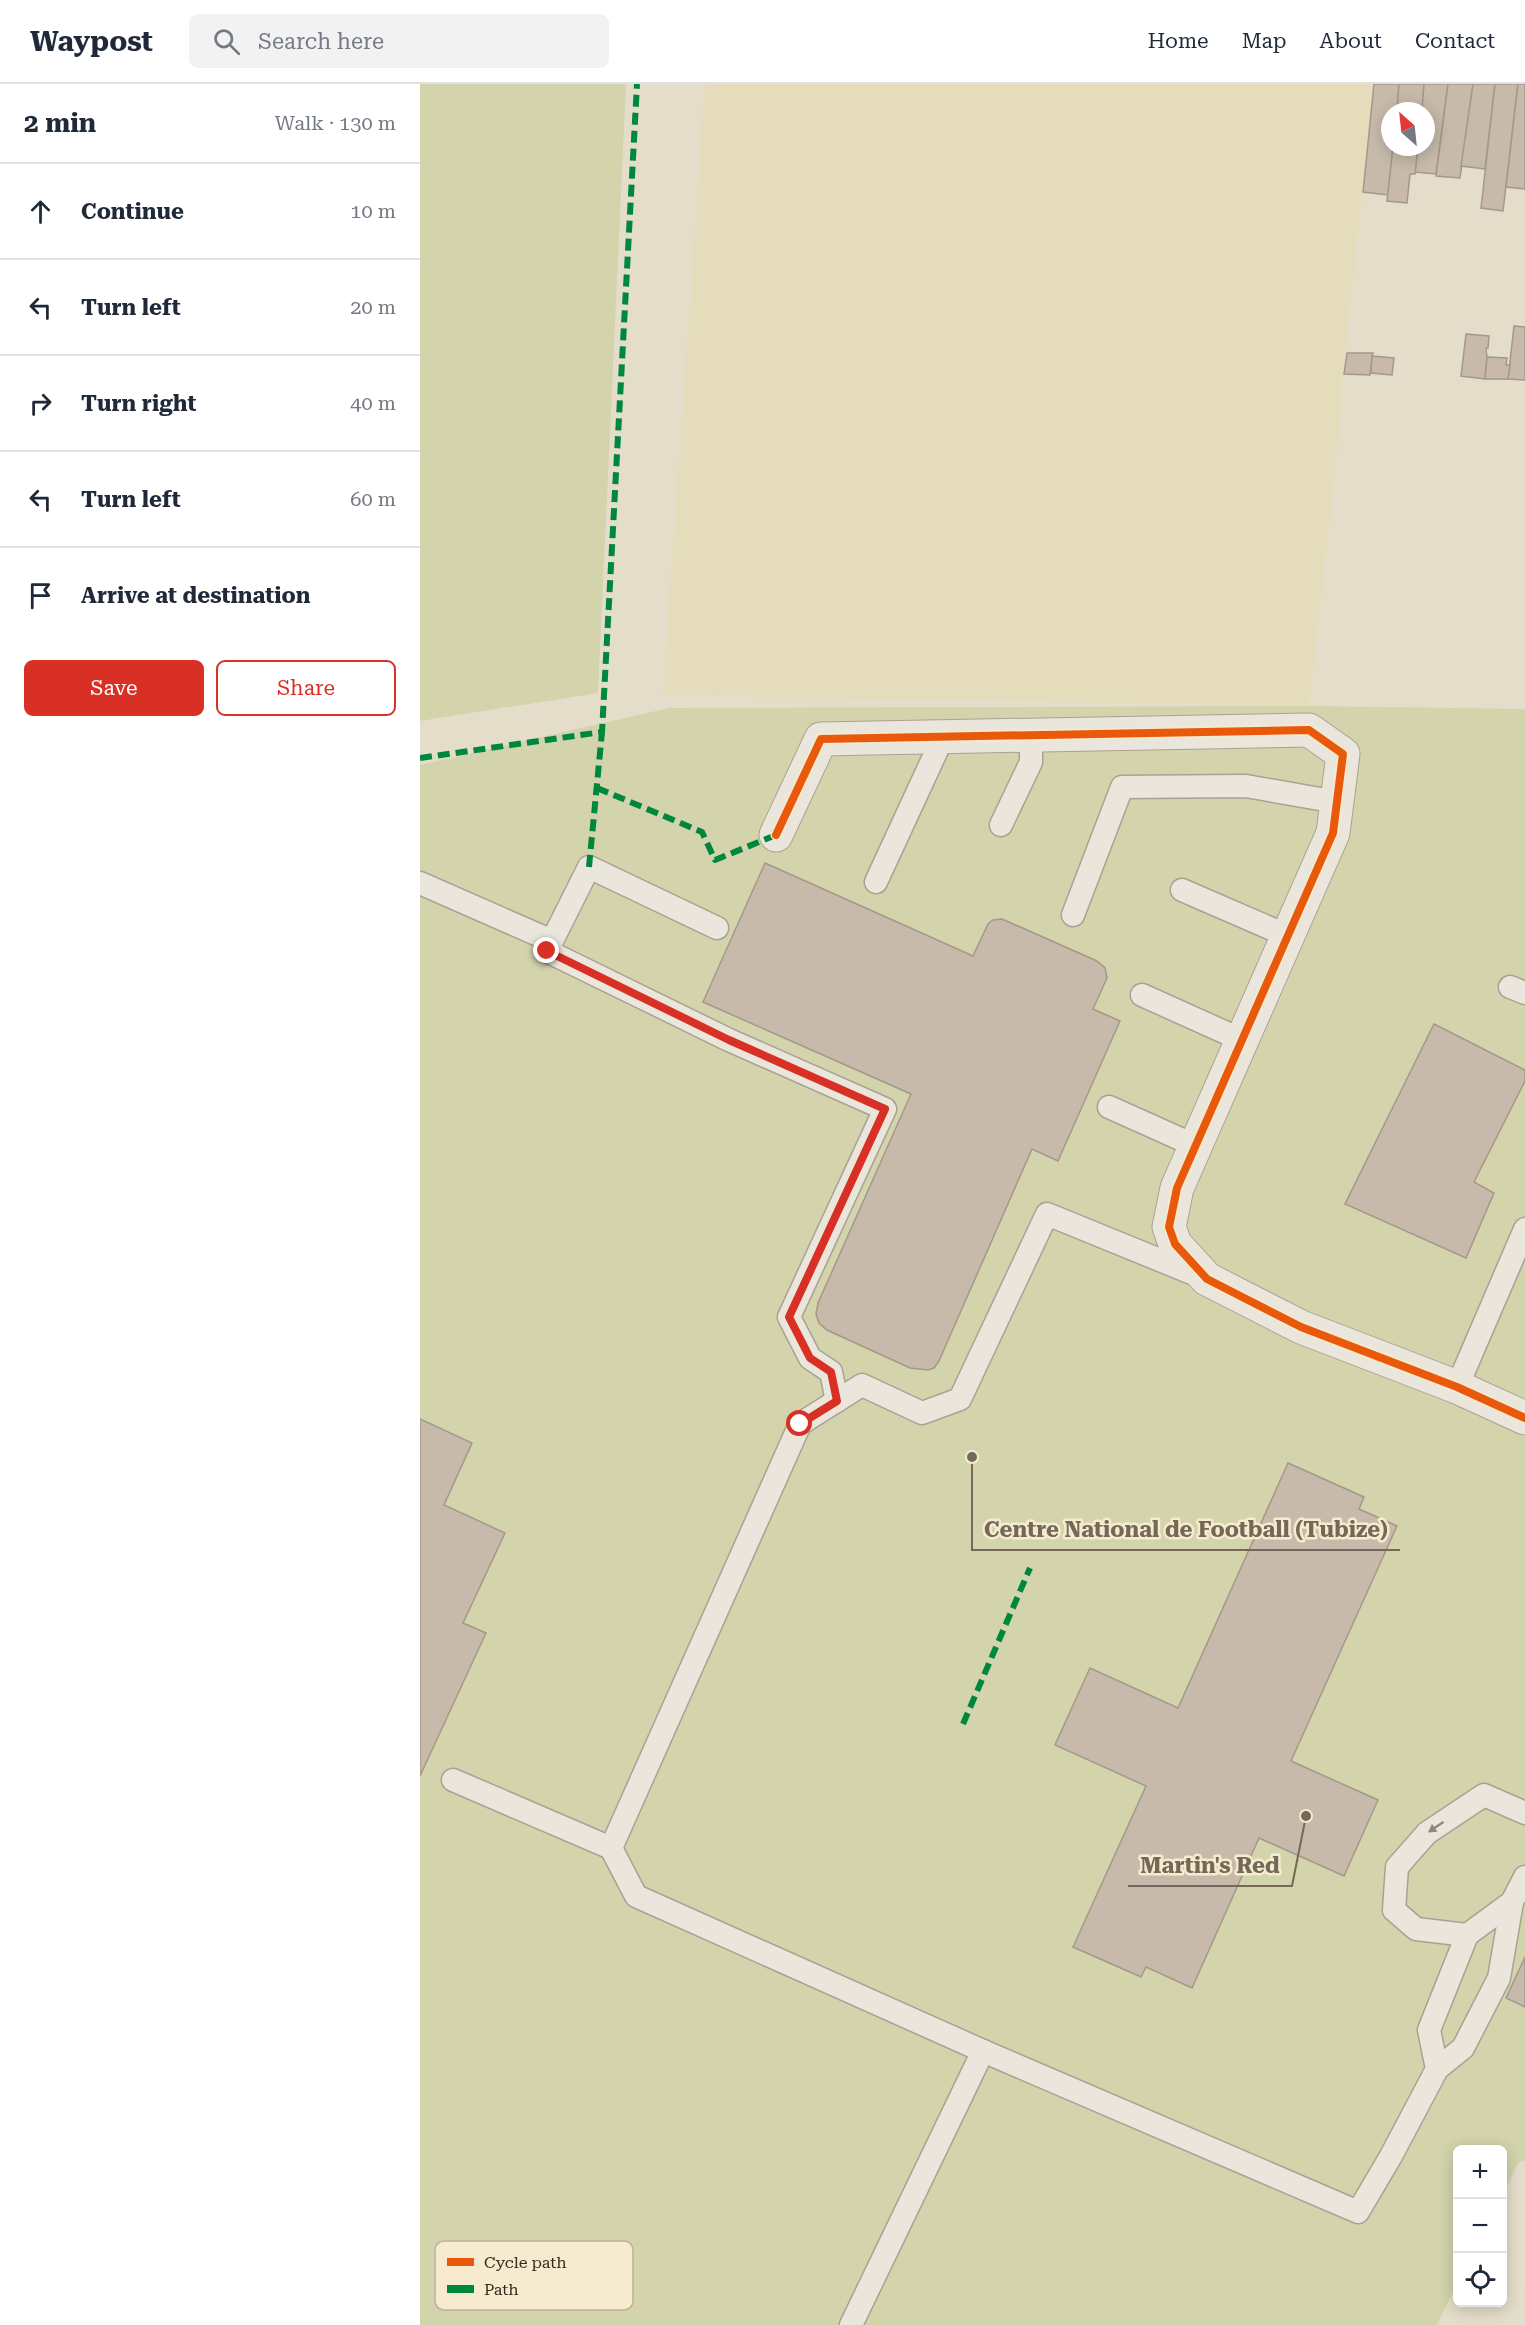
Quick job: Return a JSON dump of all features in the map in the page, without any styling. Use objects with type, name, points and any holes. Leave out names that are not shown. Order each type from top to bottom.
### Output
[{"type":"street","points":[[776,835],[821,739],[1309,730],[1343,754],[1333,833],[1177,1188],[1169,1227],[1175,1244],[1207,1279],[1301,1327],[1524,1415]]},
{"type":"lane","points":[[1001,825],[1031,762],[1031,736]]},
{"type":"lane","points":[[876,882],[943,737]]},
{"type":"lane","points":[[1073,915],[1122,787],[1246,786],[1337,802]]},
{"type":"lane","points":[[717,928],[589,867],[547,951],[729,1040],[885,1109],[789,1317],[810,1358],[831,1372],[837,1401]]},
{"type":"lane","points":[[420,883],[552,940]]},
{"type":"lane","points":[[1182,890],[1288,936]]},
{"type":"lane","points":[[1142,995],[1242,1040]]},
{"type":"lane","points":[[1109,1107],[1196,1146]]},
{"type":"lane","points":[[611,1848],[800,1424],[862,1385],[922,1413],[960,1400],[1047,1214],[1207,1279]]},
{"type":"lane","points":[[1457,1387],[1525,1229]]},
{"type":"lane","points":[[453,1780],[611,1848],[636,1896],[983,2051],[1358,2212],[1391,2156],[1437,2069],[1463,2048],[1499,1978],[1512,1902],[1525,1877]]},
{"type":"lane","points":[[1467,1935],[1416,1929],[1394,1910],[1397,1867],[1427,1833],[1484,1795],[1525,1813]]},
{"type":"lane","points":[[1437,2069],[1430,2030],[1467,1935],[1512,1902]]},
{"type":"lane","points":[[851,2325],[983,2051]]},
{"type":"shaded area","points":[[705,84],[1374,84],[1309,706],[663,695]]},
{"type":"green space","points":[[420,84],[626,84],[598,693],[420,721]]},
{"type":"green space","points":[[1309,706],[1525,709],[1525,2161],[1519,2162],[1507,2186],[1507,2145],[1453,2145],[1453,2292],[1437,2325],[420,2325],[420,765],[669,708]]},
{"type":"building","points":[[1374,84],[1399,84],[1398,102],[1381,102],[1381,156],[1392,156],[1388,195],[1363,192]]},
{"type":"building","points":[[1399,84],[1424,84],[1423,102],[1398,102]]},
{"type":"building","points":[[1424,84],[1448,84],[1436,174],[1415,172],[1417,156],[1435,156],[1435,102],[1423,102]]},
{"type":"building","points":[[1448,84],[1473,84],[1460,178],[1436,176]]},
{"type":"building","points":[[1473,84],[1495,84],[1485,169],[1461,166]]},
{"type":"building","points":[[1495,84],[1518,84],[1503,211],[1481,208]]},
{"type":"building","points":[[1518,84],[1525,84],[1525,189],[1506,187]]},
{"type":"building","points":[[1392,156],[1417,156],[1415,174],[1410,174],[1407,203],[1387,201]]},
{"type":"building","points":[[1514,326],[1525,327],[1525,380],[1508,379]]},
{"type":"building","points":[[1466,334],[1489,336],[1488,348],[1486,348],[1485,379],[1461,376]]},
{"type":"building","points":[[1347,353],[1373,353],[1370,375],[1344,374]]},
{"type":"building","points":[[1372,356],[1394,358],[1392,375],[1371,373]]},
{"type":"building","points":[[1487,357],[1507,358],[1506,365],[1510,365],[1508,379],[1485,379]]},
{"type":"building","points":[[765,863],[973,956],[988,924],[993,920],[1002,919],[1097,961],[1105,968],[1107,978],[1093,1009],[1120,1021],[1058,1161],[1032,1149],[939,1361],[934,1368],[928,1370],[910,1368],[827,1330],[819,1323],[816,1314],[818,1303],[911,1094],[703,1002]]},
{"type":"building","points":[[1434,1024],[1525,1070],[1525,1081],[1474,1182],[1494,1193],[1466,1258],[1345,1204]]},
{"type":"building","points":[[420,1419],[472,1443],[444,1505],[505,1533],[463,1623],[486,1633],[420,1776]]},
{"type":"building","points":[[1288,1463],[1364,1497],[1359,1509],[1397,1526],[1291,1761],[1378,1800],[1344,1876],[1259,1838],[1192,1988],[1146,1967],[1141,1977],[1073,1947],[1146,1786],[1055,1745],[1090,1668],[1178,1708]]},
{"type":"building","points":[[1525,1957],[1525,2007],[1506,1998]]},
{"type":"marked path","points":[[420,758],[602,732],[637,84]]},
{"type":"marked path","points":[[589,867],[602,732]]},
{"type":"marked path","points":[[597,788],[702,832],[715,860],[776,835]]},
{"type":"marked path","points":[[963,1724],[1030,1568]]},
{"type":"cycle path","points":[[776,835],[821,739],[1309,730],[1343,754],[1333,833],[1177,1188],[1169,1227],[1175,1244],[1207,1279],[1301,1327],[1457,1387],[1525,1418]]},
{"type":"place","name":"Centre National de Football (Tubize)","points":[[972,1457]]},
{"type":"place","name":"Martin's Red","points":[[1306,1816]]},
{"type":"route","points":[[547,951],[729,1040],[885,1109],[789,1317],[810,1358],[831,1372],[837,1401],[800,1424]]}]
